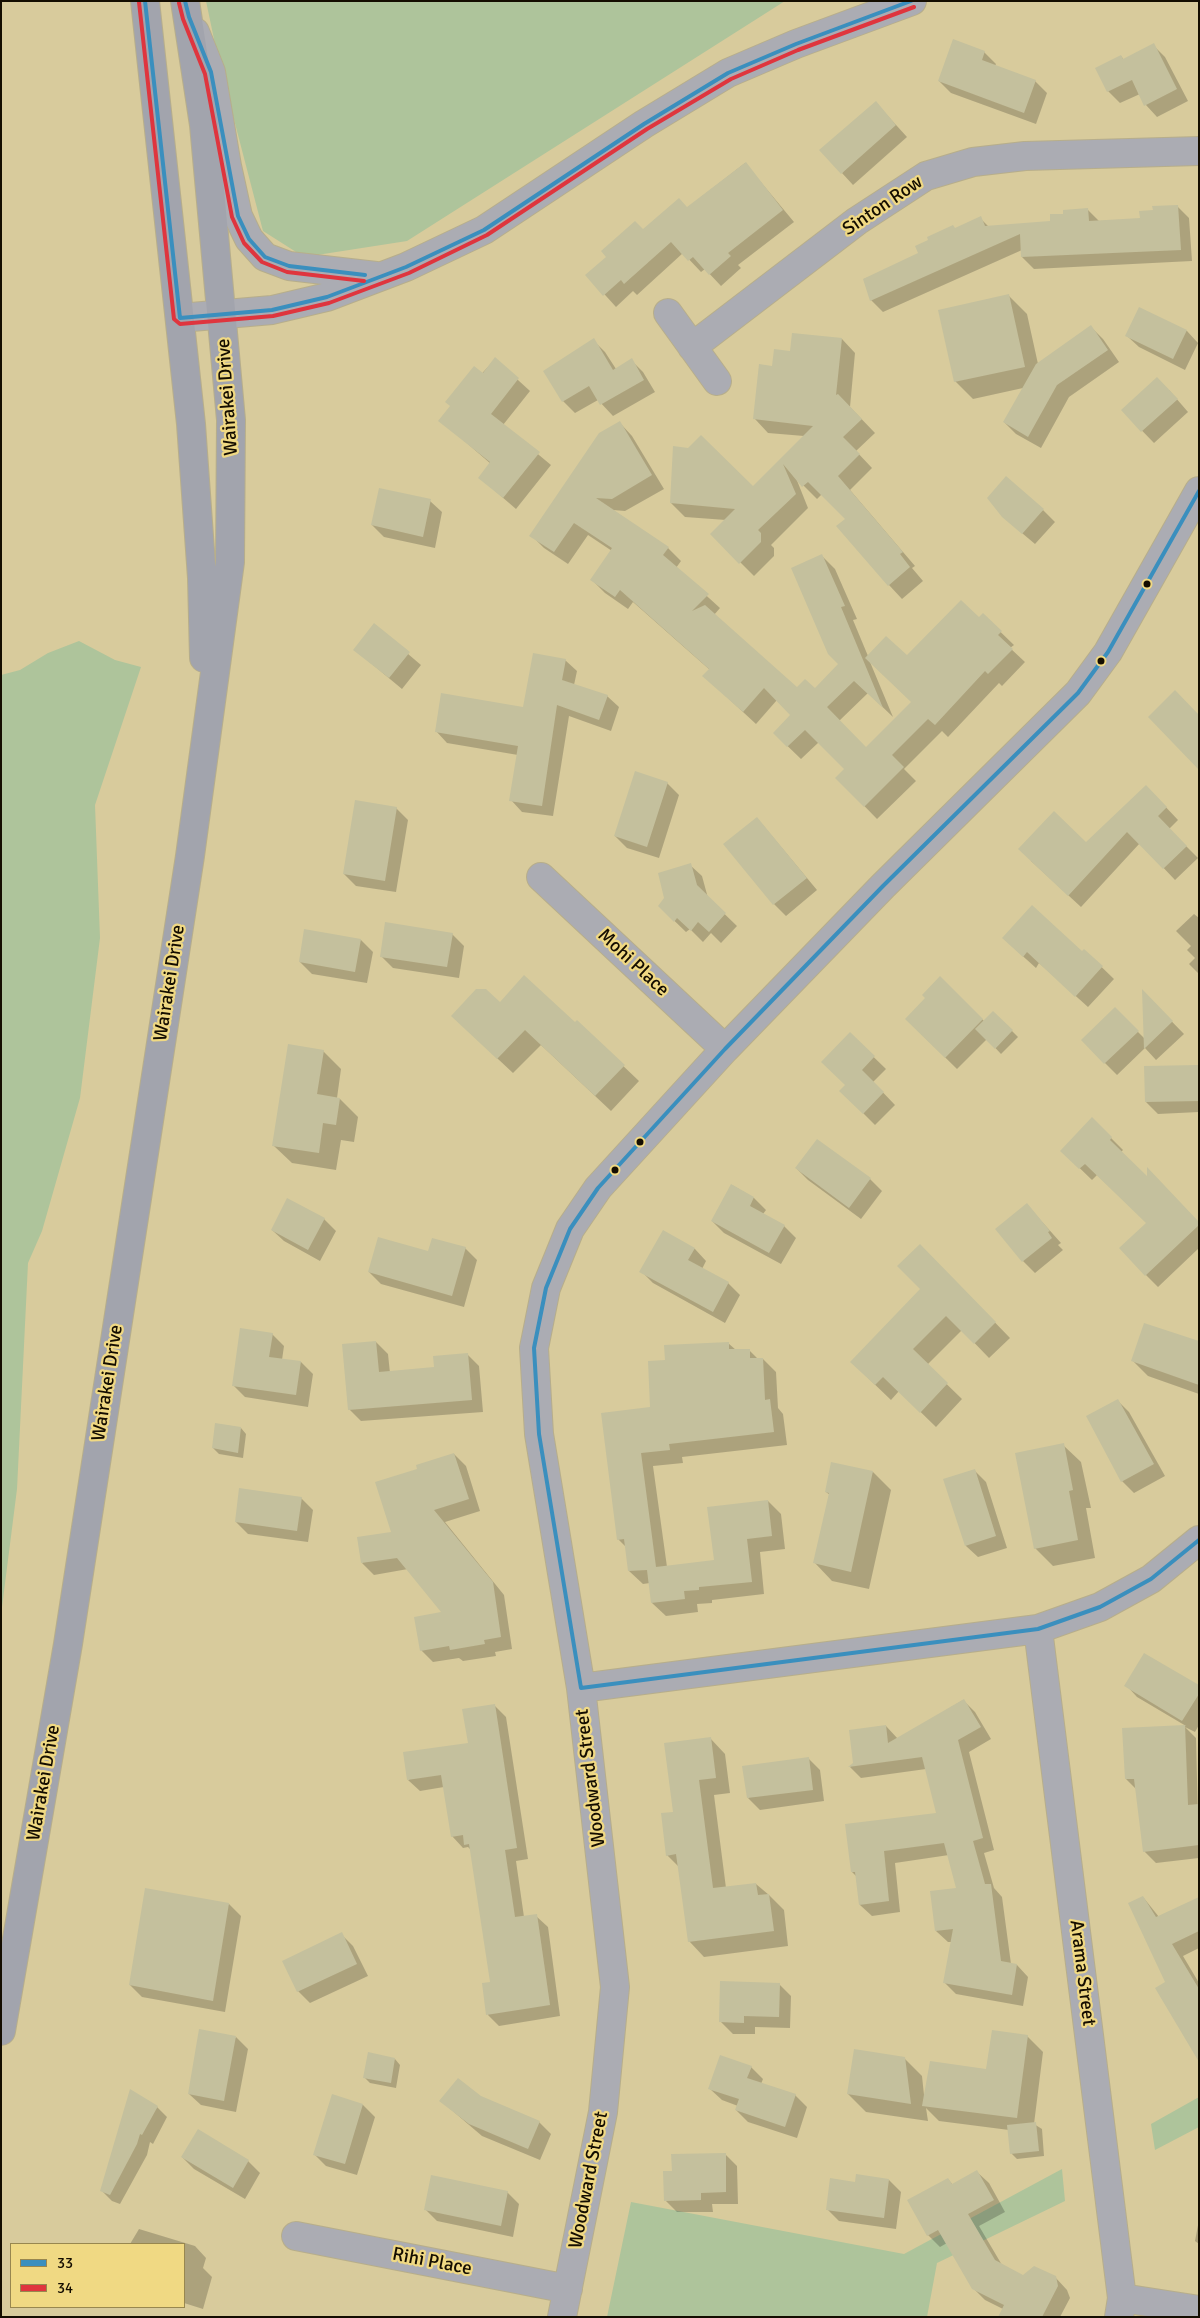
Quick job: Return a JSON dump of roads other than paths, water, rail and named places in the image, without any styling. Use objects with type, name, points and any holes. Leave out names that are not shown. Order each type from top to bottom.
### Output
[{"type":"main road","name":"Wairakei Drive","points":[[145,1],[191,424],[202,578],[207,734]]},
{"type":"main road","name":"Wairakei Drive","points":[[1,2031],[71,1625],[188,866],[230,562],[231,420],[204,125],[187,9]]},
{"type":"street","points":[[180,318],[272,310],[327,297],[406,267],[484,230],[644,124],[728,73],[796,44],[912,1]]},
{"type":"street","points":[[187,9],[211,72],[226,166],[238,216],[249,239],[265,256],[289,266],[380,276]]},
{"type":"street","name":"Sinton Row","points":[[692,347],[857,221],[926,176],[973,162],[1025,156],[1199,151]]},
{"type":"street","points":[[668,313],[717,381]]},
{"type":"street","name":"Woodward Street","points":[[562,2317],[603,2112],[615,1987],[581,1688],[538,1434],[534,1348],[546,1288],[570,1229],[598,1188],[725,1049],[882,886],[1078,694],[1108,652],[1199,490]]},
{"type":"street","name":"Mohi Place","points":[[541,876],[725,1049]]},
{"type":"street","points":[[581,1688],[1038,1630],[1100,1607],[1151,1579],[1199,1540]]},
{"type":"street","name":"Arama Street","points":[[1038,1630],[1121,2307]]},
{"type":"street","name":"Rihi Place","points":[[296,2236],[568,2289]]},
{"type":"street","points":[[1121,2307],[1199,2310]]}]
